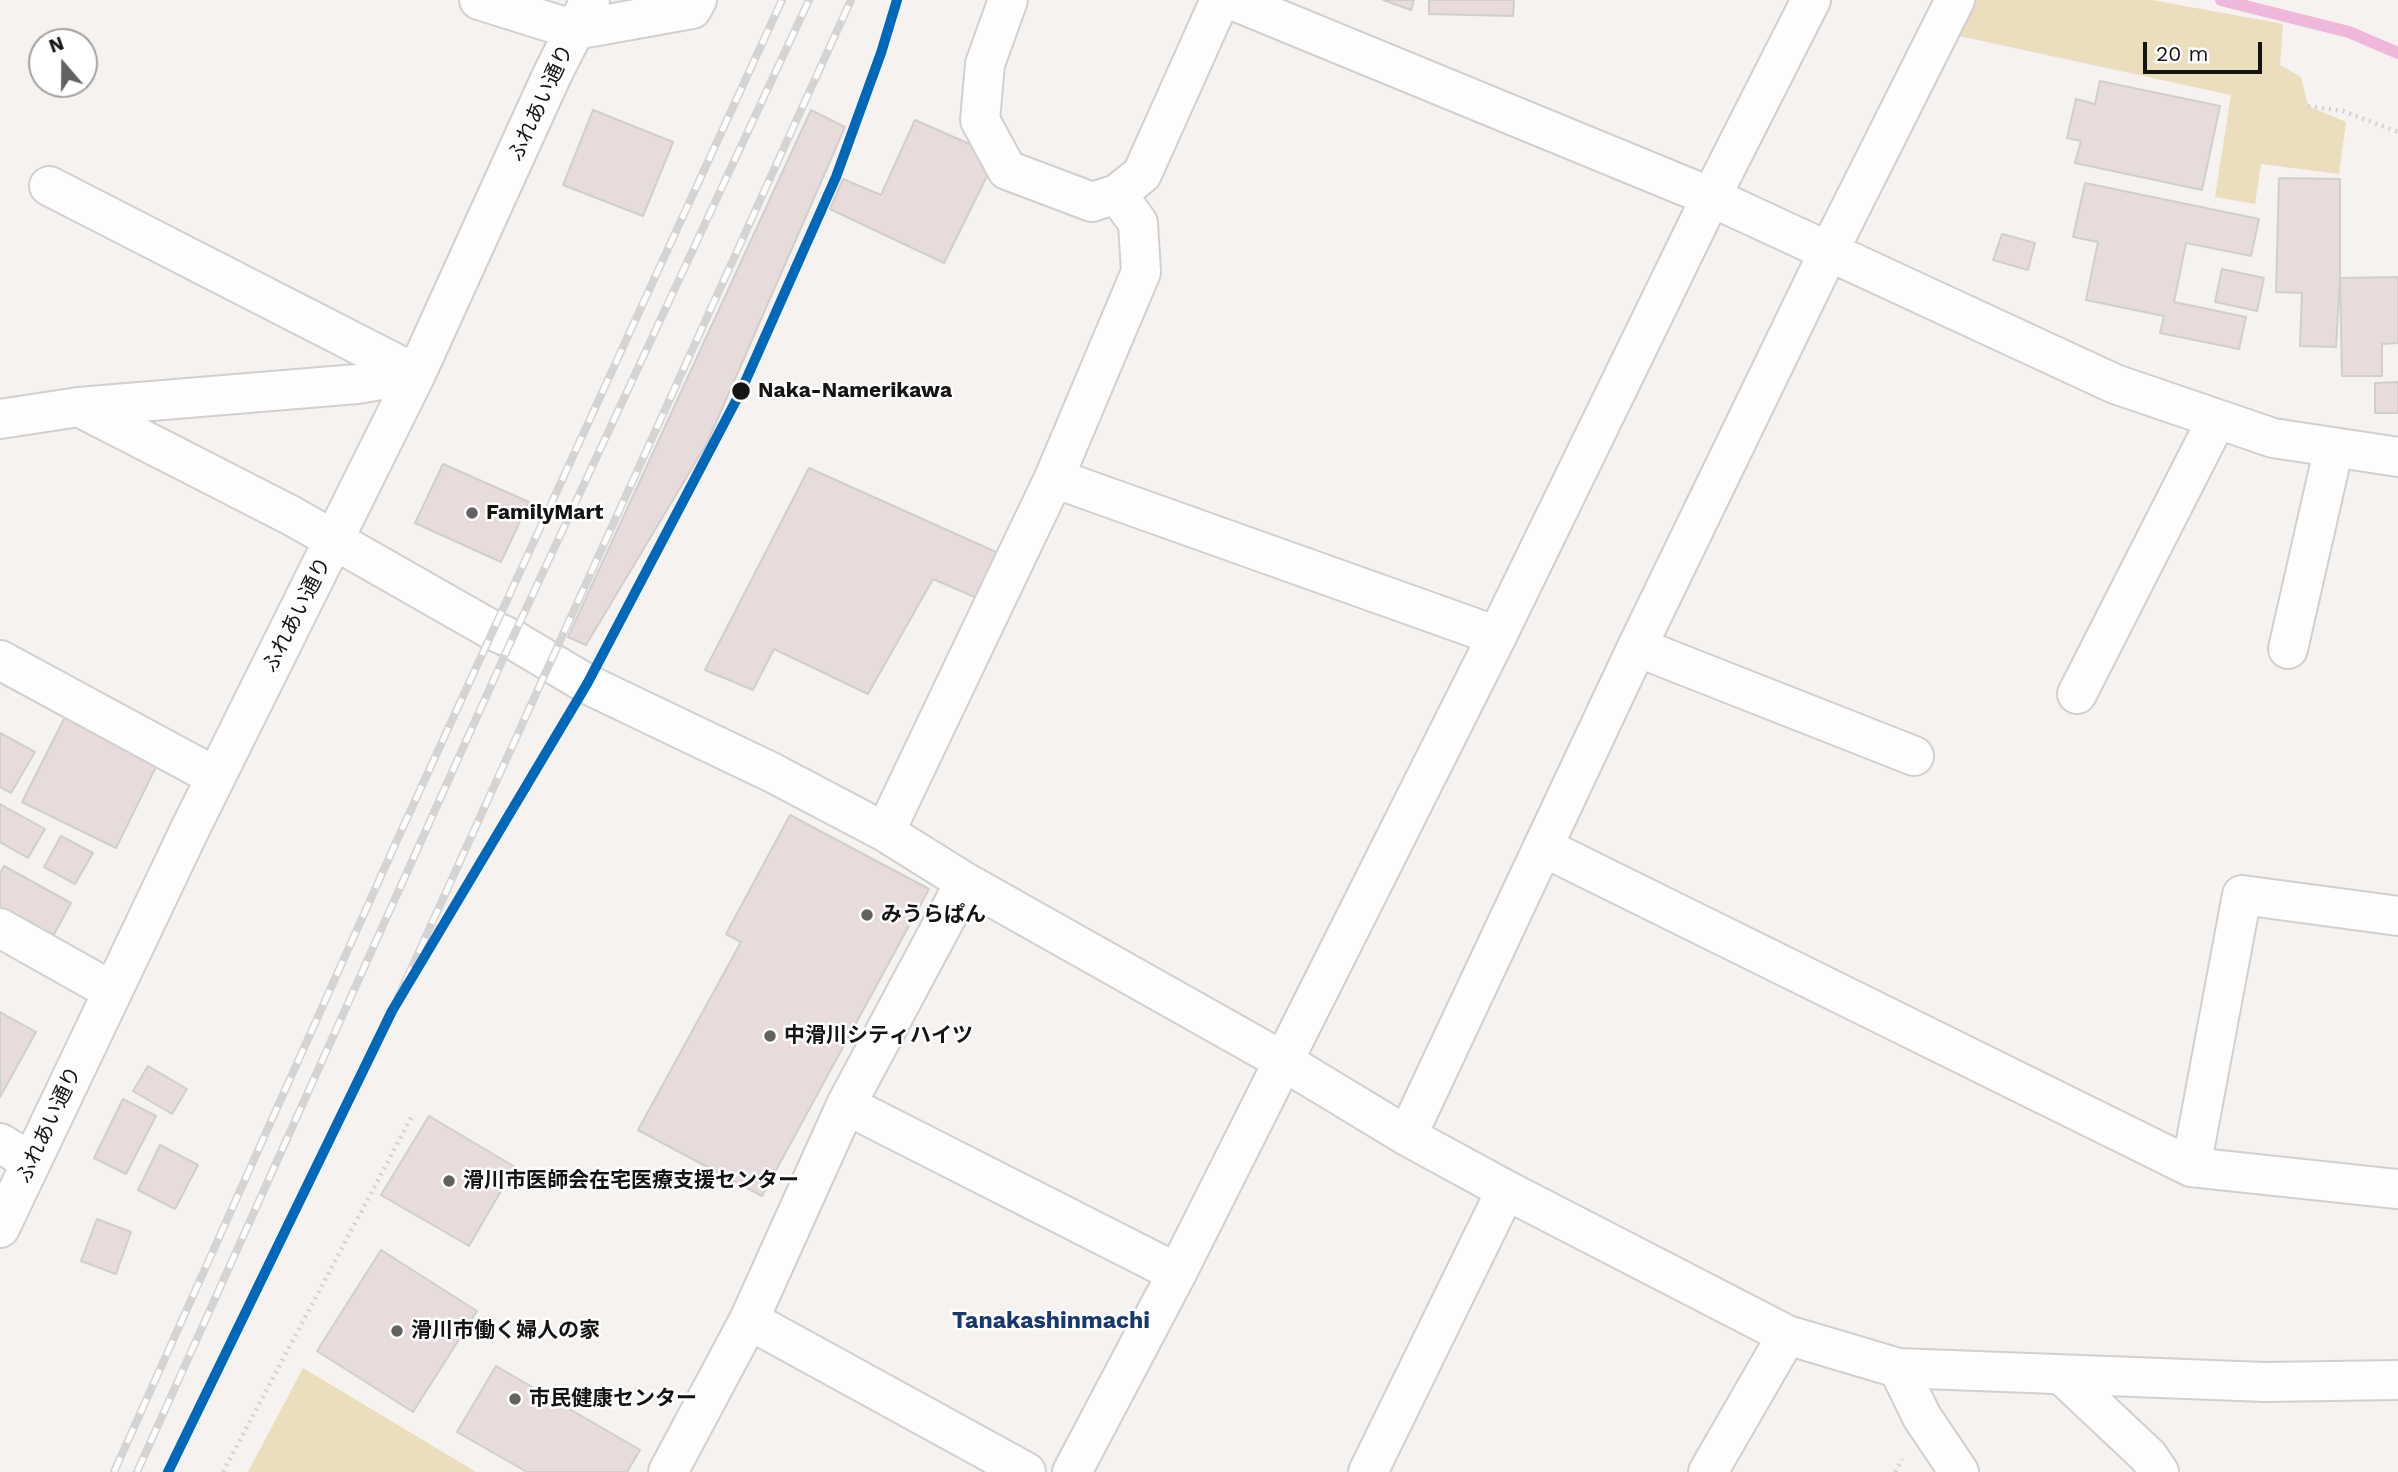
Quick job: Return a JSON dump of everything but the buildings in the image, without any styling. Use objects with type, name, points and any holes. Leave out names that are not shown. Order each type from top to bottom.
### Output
[{"type":"street","points":[[479,0],[583,15],[692,9],[697,0]]},
{"type":"street","points":[[1008,0],[985,64],[980,120],[1007,170],[1091,202],[1117,194],[1142,174],[1220,0]]},
{"type":"street","points":[[1232,0],[1711,197],[2115,384],[2273,438],[2398,457]]},
{"type":"street","points":[[1072,1472],[1177,1273],[1497,636],[1711,197],[1811,0]]},
{"type":"street","points":[[1408,1136],[1637,647],[1829,251],[1955,0]]},
{"type":"street","name":"ふれあい通り","points":[[0,1228],[16,1153],[112,991],[416,374],[552,75],[583,15]]},
{"type":"street","points":[[49,186],[416,374]]},
{"type":"street","points":[[885,832],[1054,478],[1141,271],[1138,223],[1117,194]]},
{"type":"street","points":[[0,419],[79,408],[357,384],[416,374]]},
{"type":"street","points":[[79,408],[292,516],[512,639],[586,684],[773,773],[885,832],[965,882],[1283,1061],[1408,1136],[1506,1190],[1787,1335],[1898,1367],[2265,1382],[2398,1380]]},
{"type":"street","points":[[2077,694],[2217,419]]},
{"type":"street","points":[[2288,649],[2334,447]]},
{"type":"street","points":[[1054,478],[1497,636]]},
{"type":"street","points":[[1637,647],[1914,756]]},
{"type":"street","points":[[0,660],[216,777]]},
{"type":"street","points":[[1543,847],[2191,1167],[2398,1189]]},
{"type":"street","points":[[668,1472],[749,1320],[846,1105],[965,882]]},
{"type":"street","points":[[2191,1167],[2242,895],[2398,916]]},
{"type":"street","points":[[0,928],[112,991]]},
{"type":"street","points":[[846,1105],[1177,1273]]},
{"type":"street","points":[[1368,1472],[1506,1190]]},
{"type":"street","points":[[749,1320],[1026,1472]]},
{"type":"street","points":[[1708,1472],[1787,1335]]},
{"type":"street","points":[[1898,1367],[1922,1417],[1959,1472]]},
{"type":"street","points":[[2062,1375],[2148,1456],[2158,1472]]},
{"type":"path","points":[[2308,106],[2343,111],[2398,132]]},
{"type":"path","points":[[223,1472],[412,1116]]},
{"type":"shaded area","points":[[1977,0],[2152,0],[2283,24],[2280,65],[2301,77],[2308,106],[2346,122],[2339,174],[2261,164],[2255,204],[2215,197],[2231,95],[1959,36]]},
{"type":"shaded area","points":[[303,1368],[476,1472],[248,1472]]},
{"type":"waterway","points":[[2221,0],[2349,32],[2398,53]]},
{"type":"railway","points":[[114,1472],[398,838],[782,0]]},
{"type":"railway","points":[[137,1472],[512,639],[809,0]]},
{"type":"railway","points":[[392,1011],[851,0]]},
{"type":"transit line","points":[[168,1472],[392,1011],[587,684],[741,391],[836,177],[881,53],[897,0]]},
{"type":"place","name":"Naka-Namerikawa","points":[[741,391]]},
{"type":"place","name":"FamilyMart","points":[[472,513]]},
{"type":"place","name":"みうらぱん","points":[[867,915]]},
{"type":"place","name":"中滑川シティハイツ","points":[[770,1036]]},
{"type":"place","name":"滑川市医師会在宅医療支援センター","points":[[449,1181]]},
{"type":"place","name":"滑川市働く婦人の家","points":[[397,1331]]},
{"type":"place","name":"市民健康センター","points":[[515,1399]]},
{"type":"district","name":"Tanakashinmachi","points":[[1051,1321]]}]
